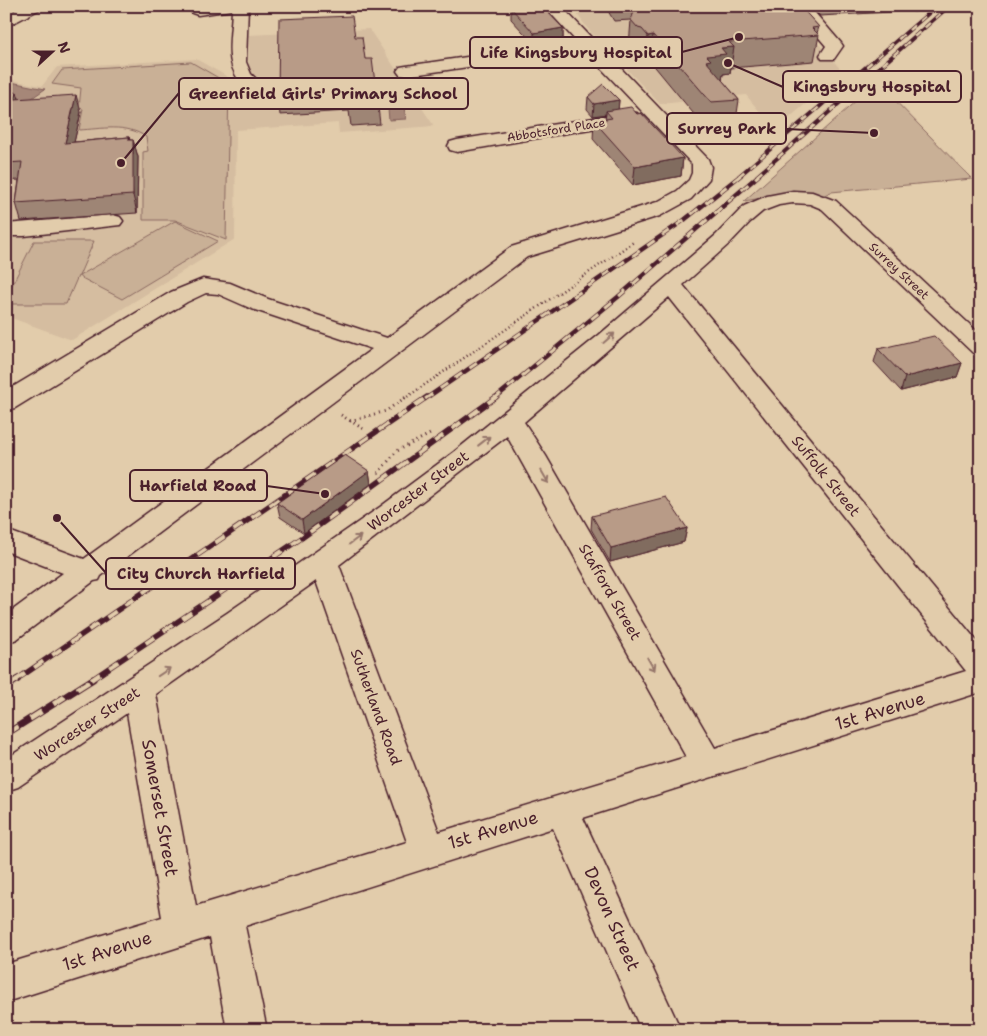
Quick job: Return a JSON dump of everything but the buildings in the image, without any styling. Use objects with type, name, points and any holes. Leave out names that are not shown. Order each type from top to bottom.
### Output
[{"type":"street","points":[[198,10],[229,6]]},
{"type":"street","points":[[240,6],[241,69],[261,92]]},
{"type":"street","points":[[6,632],[519,252],[666,206],[693,188],[702,172],[701,163],[552,6]]},
{"type":"street","points":[[800,6],[831,50]]},
{"type":"street","points":[[6,10],[31,8]]},
{"type":"street","points":[[6,22],[31,8]]},
{"type":"street","points":[[406,71],[588,44]]},
{"type":"street","name":"Abbotsford Place","points":[[457,146],[655,113]]},
{"type":"street","name":"Worcester Street","points":[[6,777],[140,689],[324,563],[436,479],[510,420],[757,207],[799,196],[814,198]]},
{"type":"street","name":"Surrey Street","points":[[814,198],[826,203],[836,211],[981,348]]},
{"type":"street","points":[[6,230],[24,230],[113,221]]},
{"type":"street","name":"Suffolk Street","points":[[670,284],[981,668]]},
{"type":"street","points":[[6,402],[171,301],[193,289],[203,286],[222,288],[260,304],[391,347]]},
{"type":"street","name":"Stafford Street","points":[[510,420],[538,464],[708,765]]},
{"type":"street","points":[[6,540],[89,572]]},
{"type":"street","name":"Sutherland Road","points":[[324,563],[428,850]]},
{"type":"street","name":"1st Avenue","points":[[6,983],[981,679]]},
{"type":"street","name":"Somerset Street","points":[[140,689],[182,928]]},
{"type":"street","name":"Devon Street","points":[[562,809],[661,1030]]},
{"type":"street","points":[[224,914],[247,1030]]},
{"type":"path","points":[[366,430],[352,422],[386,411],[637,240]]},
{"type":"path","points":[[378,473],[397,451],[432,433]]},
{"type":"shaded area","points":[[571,6],[786,6],[843,72],[775,130],[746,95],[660,104],[588,29]]},
{"type":"shaded area","points":[[369,29],[434,126],[339,133],[338,123],[236,130],[235,239],[72,340],[6,316],[6,79],[42,86],[57,67],[196,59],[237,82],[237,112],[238,77],[249,74],[249,35]]},
{"type":"shaded area","points":[[191,62],[229,84],[226,240],[175,220],[143,220],[143,152],[148,151],[146,137],[122,128],[79,130],[83,109],[79,108],[81,88],[52,84],[62,70]]},
{"type":"shaded area","points":[[6,81],[45,89],[29,100],[6,95]]},
{"type":"shaded area","points":[[877,82],[972,179],[831,192],[822,196],[792,193],[744,201]]},
{"type":"shaded area","points":[[402,96],[406,119],[389,120],[387,97]]},
{"type":"shaded area","points":[[175,221],[218,241],[122,299],[78,276],[66,304],[6,304],[6,297],[34,241],[94,241],[79,276]]},
{"type":"railway","points":[[739,176],[937,6]]},
{"type":"railway","points":[[757,176],[949,6]]},
{"type":"railway","points":[[425,399],[683,221],[741,175]]},
{"type":"railway","points":[[494,399],[618,297],[759,175]]},
{"type":"railway","points":[[16,680],[427,397]]},
{"type":"railway","points":[[91,680],[303,537],[496,397]]},
{"type":"railway","points":[[6,687],[18,679]]},
{"type":"railway","points":[[6,734],[93,679]]},
{"type":"place","name":"Life Kingsbury Hospital","points":[[739,37]]},
{"type":"place","name":"Kingsbury Hospital","points":[[728,63]]},
{"type":"place","name":"Surrey Park","points":[[874,133]]},
{"type":"place","name":"Greenfield Girls' Primary School","points":[[121,163]]},
{"type":"place","name":"Harfield Road","points":[[325,494]]},
{"type":"place","name":"City Church Harfield","points":[[57,518]]}]
